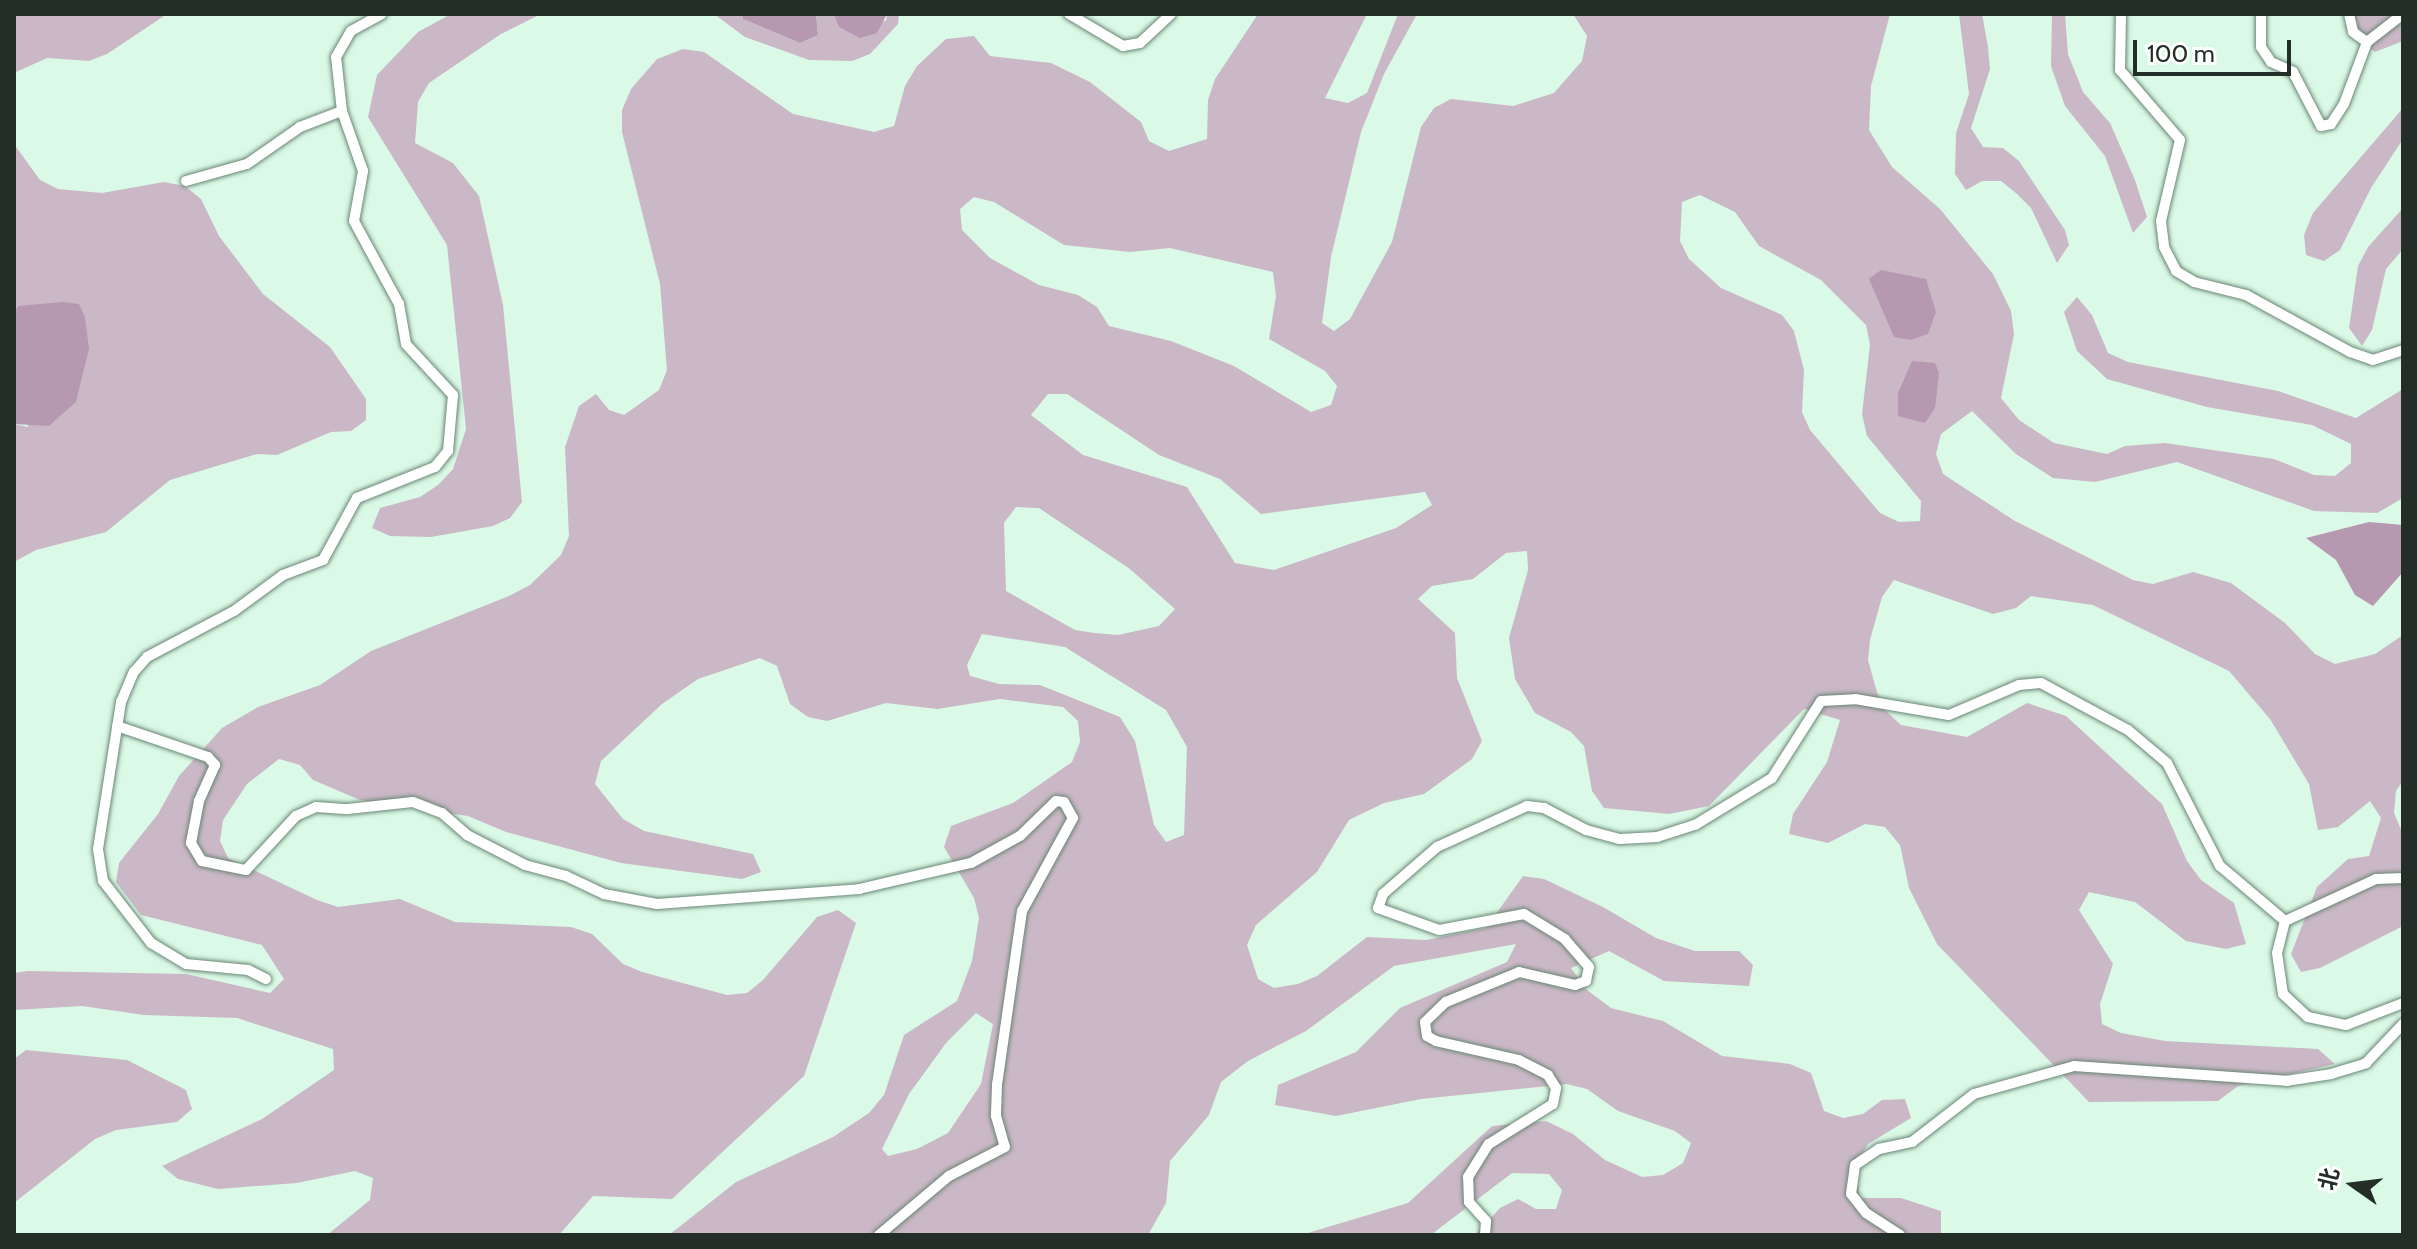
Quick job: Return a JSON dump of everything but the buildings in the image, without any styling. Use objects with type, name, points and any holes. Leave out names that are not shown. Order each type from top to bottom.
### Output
[{"type":"street","points":[[266,979],[248,970],[195,966],[151,943],[108,890],[101,877],[98,849],[117,726],[134,672],[147,657],[234,611],[283,575],[323,560],[357,498],[435,467],[448,451],[453,395],[406,344],[399,304],[354,221],[363,171],[342,111],[338,48],[351,31],[382,14]]},
{"type":"street","points":[[1069,14],[1123,46],[1140,43],[1171,14]]},
{"type":"street","points":[[2121,14],[2120,70],[2180,140],[2161,221],[2164,247],[2176,271],[2194,282],[2246,295],[2350,352],[2373,360],[2403,350]]},
{"type":"street","points":[[2261,14],[2261,47],[2271,62],[2293,72],[2321,126],[2331,124],[2344,104],[2367,42],[2403,14]]},
{"type":"street","points":[[2349,14],[2353,32],[2367,42]]},
{"type":"street","points":[[186,181],[247,164],[290,133],[342,111]]},
{"type":"street","points":[[1485,1235],[1486,1221],[1469,1202],[1468,1177],[1489,1144],[1553,1104],[1556,1088],[1548,1075],[1519,1060],[1436,1041],[1427,1036],[1425,1022],[1446,1002],[1519,972],[1575,985],[1586,981],[1589,967],[1565,939],[1524,914],[1439,930],[1378,908],[1383,894],[1437,847],[1527,806],[1544,808],[1586,830],[1620,839],[1657,837],[1695,825],[1772,778],[1821,701],[1855,699],[1949,715],[2019,685],[2041,683],[2128,730],[2167,763],[2220,866],[2285,921]]},
{"type":"street","points":[[117,726],[208,757],[215,765],[199,801],[191,843],[202,861],[246,870],[270,850],[296,816],[316,807],[348,809],[413,802],[442,813],[467,835],[525,865],[566,876],[604,894],[657,904],[859,889],[971,863],[1020,836],[1056,801],[1064,802],[1073,818],[1050,852],[1019,925],[997,1085],[996,1116],[1005,1147],[949,1176],[879,1235]]},
{"type":"street","points":[[2285,921],[2376,879],[2403,878]]},
{"type":"street","points":[[2285,921],[2277,953],[2283,994],[2308,1017],[2346,1025],[2403,1003]]},
{"type":"street","points":[[1900,1235],[1866,1213],[1851,1194],[1855,1165],[1879,1149],[1912,1142],[1974,1094],[2074,1066],[2286,1081],[2331,1074],[2366,1063],[2403,1024]]},
{"type":"shaded area","points":[[14,14],[167,14],[107,54],[89,61],[47,58],[14,73]]},
{"type":"shaded area","points":[[451,14],[541,14],[501,34],[429,83],[418,102],[415,143],[453,163],[479,196],[503,305],[522,502],[510,518],[493,526],[431,537],[390,536],[372,528],[380,508],[420,497],[438,485],[453,469],[466,429],[447,245],[368,117],[377,75],[418,32]]},
{"type":"shaded area","points":[[714,14],[743,14],[743,19],[800,43],[818,35],[816,14],[886,21],[887,14],[899,14],[898,24],[870,54],[852,61],[809,60],[745,37]]},
{"type":"shaded area","points":[[743,14],[816,14],[818,35],[800,43],[743,19]]},
{"type":"shaded area","points":[[834,14],[887,14],[877,33],[860,38],[839,27]]},
{"type":"shaded area","points":[[1258,14],[1367,14],[1325,98],[1348,103],[1367,93],[1398,14],[1417,14],[1384,74],[1361,132],[1331,257],[1322,323],[1334,331],[1350,319],[1392,242],[1421,127],[1434,108],[1451,99],[1513,106],[1554,93],[1582,61],[1587,36],[1573,14],[1890,14],[1871,86],[1869,130],[1892,167],[1940,209],[1993,274],[2011,311],[2014,334],[2001,398],[2019,420],[2054,443],[2107,454],[2125,446],[2165,443],[2274,459],[2314,475],[2335,476],[2351,463],[2351,444],[2312,425],[2207,407],[2107,379],[2077,351],[2064,312],[2077,297],[2092,315],[2108,353],[2128,362],[2278,391],[2356,418],[2403,389],[2403,498],[2377,513],[2314,511],[2177,462],[2095,482],[2053,478],[2016,454],[1972,411],[1941,434],[1936,454],[1943,474],[2015,521],[2133,580],[2153,584],[2193,572],[2231,583],[2285,623],[2315,654],[2335,664],[2375,654],[2403,635],[2403,781],[2396,791],[2394,813],[2403,834],[2403,926],[2320,968],[2301,972],[2291,954],[2317,887],[2348,859],[2369,856],[2381,818],[2370,801],[2338,827],[2318,830],[2309,784],[2270,719],[2229,671],[2093,605],[2031,596],[2016,608],[1993,614],[1894,580],[1882,597],[1870,640],[1868,660],[1877,692],[1885,710],[1901,725],[1967,737],[2027,703],[2066,716],[2162,804],[2187,861],[2201,880],[2234,903],[2246,944],[2226,949],[2186,941],[2135,902],[2089,892],[2079,910],[2113,964],[2100,1004],[2102,1024],[2121,1033],[2165,1041],[2318,1049],[2335,1064],[2238,1086],[2218,1101],[2089,1102],[1937,944],[1909,888],[1900,845],[1885,827],[1865,824],[1828,843],[1789,834],[1793,814],[1827,762],[1840,720],[1804,709],[1709,806],[1669,814],[1604,808],[1592,791],[1584,746],[1571,732],[1535,713],[1515,679],[1509,638],[1528,570],[1527,551],[1506,553],[1473,579],[1432,586],[1418,599],[1455,633],[1457,678],[1482,741],[1472,759],[1424,794],[1384,803],[1349,820],[1317,872],[1256,925],[1247,945],[1258,979],[1274,988],[1298,984],[1317,976],[1367,937],[1426,940],[1486,928],[1523,876],[1544,879],[1603,907],[1656,938],[1695,951],[1739,951],[1753,965],[1749,986],[1664,981],[1609,951],[1571,968],[1587,990],[1611,1008],[1663,1021],[1722,1056],[1790,1064],[1811,1073],[1824,1111],[1843,1118],[1863,1114],[1882,1100],[1905,1099],[1911,1118],[1868,1144],[1855,1165],[1860,1198],[1901,1198],[1941,1211],[1941,1233],[1475,1235],[1500,1208],[1518,1199],[1536,1209],[1556,1209],[1562,1190],[1549,1174],[1512,1173],[1432,1234],[1301,1235],[1408,1203],[1492,1126],[1546,1121],[1573,1134],[1605,1160],[1642,1177],[1663,1175],[1683,1163],[1691,1143],[1675,1131],[1618,1111],[1587,1089],[1567,1084],[1421,1099],[1336,1116],[1275,1105],[1278,1085],[1356,1052],[1400,1008],[1507,962],[1516,944],[1394,966],[1306,1031],[1248,1061],[1221,1082],[1209,1115],[1170,1161],[1166,1203],[1148,1235],[669,1235],[736,1182],[833,1137],[869,1113],[884,1095],[904,1035],[957,1001],[972,961],[979,918],[974,898],[944,847],[951,826],[1013,803],[1072,762],[1080,742],[1078,721],[1063,707],[1000,699],[937,709],[886,703],[827,721],[808,717],[790,704],[777,666],[760,658],[698,679],[662,704],[601,761],[595,784],[623,819],[644,831],[753,854],[761,872],[742,879],[621,863],[506,832],[468,816],[360,800],[313,780],[300,765],[279,759],[247,784],[223,820],[220,841],[228,858],[317,900],[338,907],[400,899],[455,922],[571,927],[592,934],[623,964],[727,995],[747,993],[763,980],[817,917],[838,910],[856,923],[804,1076],[672,1199],[593,1196],[559,1235],[327,1235],[370,1200],[373,1178],[355,1171],[297,1183],[218,1189],[178,1179],[162,1166],[262,1119],[334,1070],[333,1049],[237,1018],[144,1015],[82,1006],[14,1010],[14,973],[28,971],[186,974],[270,993],[284,979],[262,945],[141,915],[116,882],[119,863],[158,814],[179,776],[222,728],[258,707],[320,685],[371,651],[509,596],[530,585],[561,555],[569,536],[565,447],[579,406],[596,394],[609,410],[624,415],[659,390],[667,370],[660,284],[622,132],[622,110],[631,89],[657,59],[683,49],[704,52],[793,114],[874,132],[894,126],[905,86],[917,66],[946,39],[974,36],[990,56],[1051,63],[1090,82],[1141,122],[1149,141],[1169,151],[1207,139],[1208,100],[1215,79]],"holes":[[[1700,195],[1735,212],[1759,246],[1821,280],[1866,325],[1870,345],[1862,414],[1867,436],[1921,501],[1920,521],[1899,522],[1880,513],[1810,430],[1802,412],[1804,370],[1794,331],[1782,315],[1721,288],[1689,259],[1680,241],[1682,202]],[[974,197],[994,202],[1064,245],[1130,252],[1170,248],[1273,272],[1276,296],[1269,339],[1325,371],[1337,386],[1331,405],[1311,412],[1234,366],[1171,341],[1109,326],[1097,307],[1078,295],[1039,285],[990,258],[962,230],[960,209]],[[1048,394],[1067,394],[1159,455],[1220,479],[1261,514],[1425,492],[1432,505],[1396,528],[1274,570],[1235,563],[1187,487],[1083,455],[1031,415]],[[1016,507],[1039,508],[1130,569],[1175,609],[1159,626],[1118,635],[1075,630],[1006,591],[1004,523]],[[982,634],[1065,647],[1166,710],[1187,747],[1184,835],[1166,842],[1154,825],[1135,741],[1120,717],[1040,685],[999,684],[970,676],[967,665]],[[976,1013],[993,1024],[981,1084],[948,1133],[917,1149],[888,1156],[882,1149],[909,1094],[946,1043]]]},
{"type":"shaded area","points":[[1959,14],[1982,14],[1988,47],[1990,69],[1971,128],[1983,147],[2003,148],[2019,161],[2065,230],[2069,245],[2057,263],[2031,208],[2017,194],[2001,181],[1982,181],[1966,190],[1955,174],[1956,133],[1969,94]]},
{"type":"shaded area","points":[[2052,14],[2065,14],[2068,54],[2083,92],[2110,123],[2135,180],[2147,217],[2133,233],[2105,156],[2065,106],[2051,66]]},
{"type":"shaded area","points":[[2353,14],[2403,14],[2403,41],[2375,52],[2356,34]]},
{"type":"shaded area","points":[[2403,108],[2403,139],[2371,188],[2340,250],[2324,261],[2306,255],[2304,235],[2313,213]]},
{"type":"shaded area","points":[[14,144],[40,180],[58,189],[102,193],[164,182],[185,186],[201,199],[219,236],[263,294],[330,347],[366,399],[366,420],[351,431],[331,432],[277,455],[257,454],[170,480],[106,532],[36,550],[14,562],[14,424],[28,427],[18,306],[14,312]]},
{"type":"shaded area","points":[[2403,208],[2403,249],[2386,269],[2372,330],[2362,346],[2349,328],[2358,266],[2368,247]]},
{"type":"shaded area","points":[[1881,270],[1926,279],[1936,312],[1928,334],[1911,340],[1894,337],[1869,279]]},
{"type":"shaded area","points":[[63,302],[79,304],[85,317],[89,349],[76,402],[49,426],[14,424],[14,312],[18,306]]},
{"type":"shaded area","points":[[1912,361],[1935,363],[1939,373],[1935,408],[1925,423],[1898,416],[1898,393]]},
{"type":"shaded area","points":[[2369,522],[2403,525],[2403,572],[2373,606],[2355,595],[2336,560],[2306,538]]},
{"type":"shaded area","points":[[26,1050],[127,1060],[186,1090],[192,1109],[177,1122],[116,1130],[95,1139],[14,1203],[14,1059]]}]
